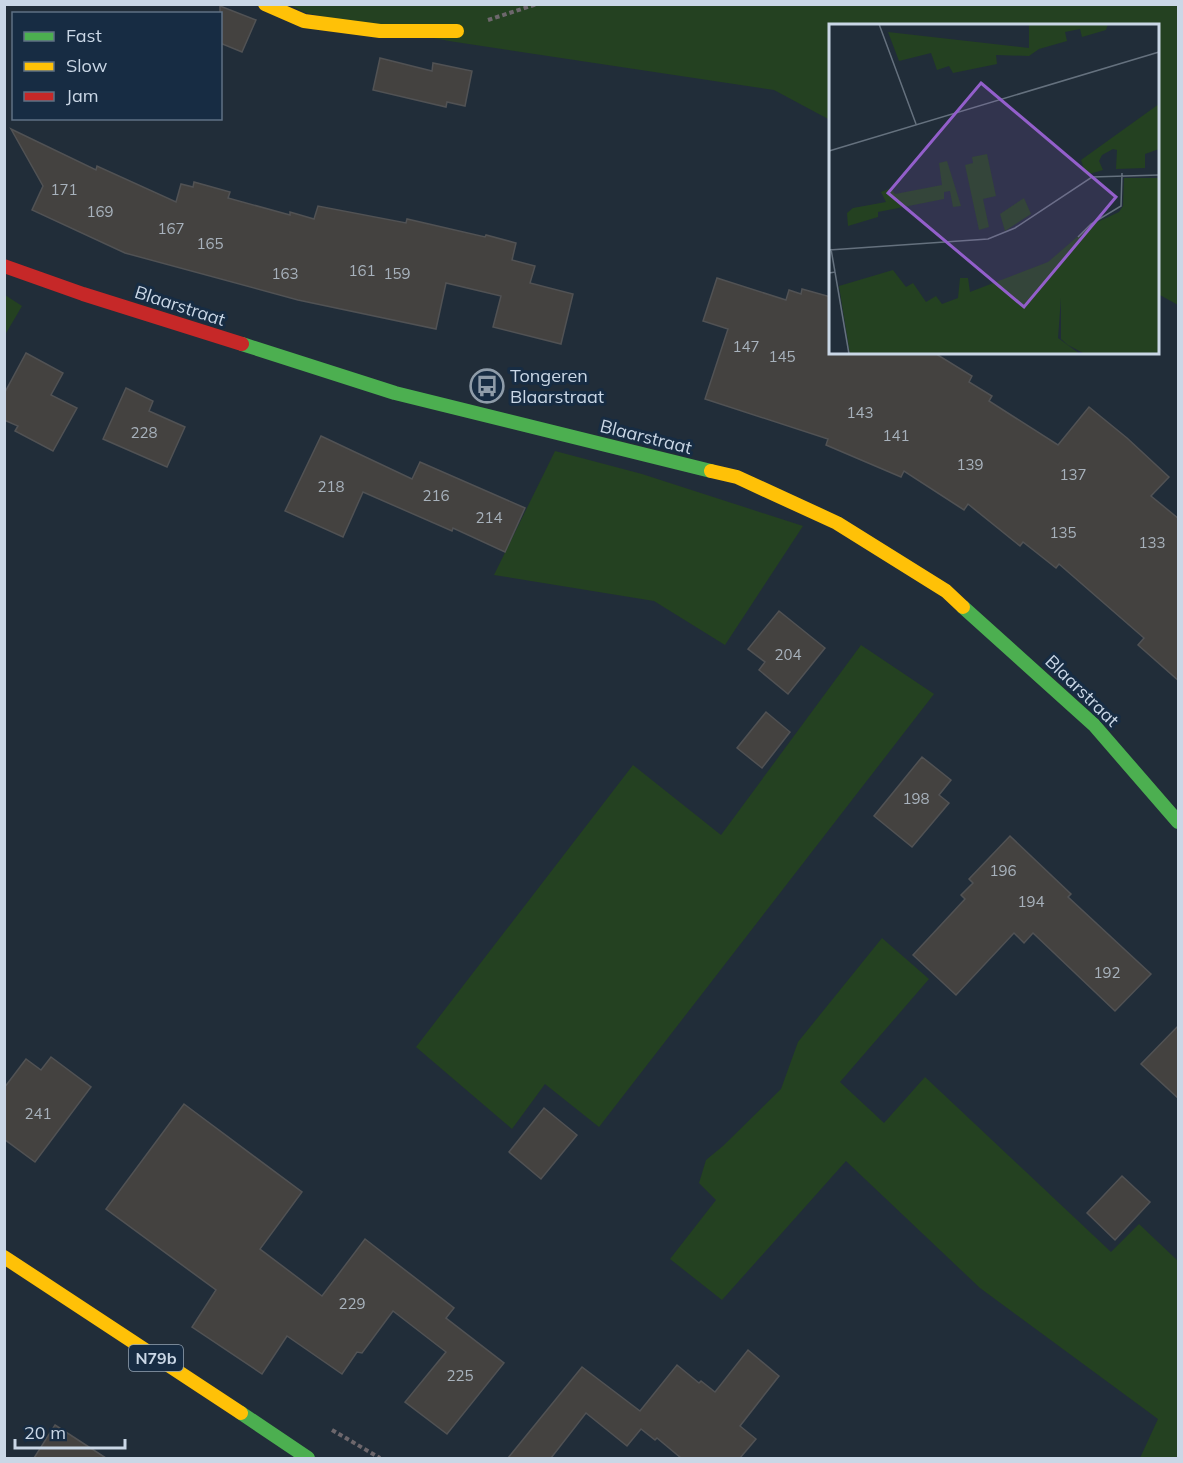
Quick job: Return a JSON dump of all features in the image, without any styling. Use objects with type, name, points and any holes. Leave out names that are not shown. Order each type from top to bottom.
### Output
[{"type":"street","points":[[266,4],[304,21],[380,31],[457,32]]},
{"type":"street","name":"Blaarstraat","points":[[4,266],[83,294],[395,393],[737,477],[837,523],[946,591],[1094,725],[1179,822]]},
{"type":"street","name":"N79b","points":[[4,1257],[308,1458]]},
{"type":"path","points":[[457,32],[537,4]]},
{"type":"green space","points":[[290,5],[1178,5],[1178,305],[1159,295],[1159,24],[829,24],[829,119],[774,90],[449,41],[306,13]]},
{"type":"green space","points":[[5,295],[22,306],[5,335]]},
{"type":"green space","points":[[555,451],[642,474],[803,526],[725,645],[654,601],[494,575]]},
{"type":"green space","points":[[861,645],[934,694],[599,1127],[545,1084],[512,1129],[416,1047],[633,765],[721,835]]},
{"type":"green space","points":[[882,938],[929,979],[840,1082],[884,1123],[925,1077],[1111,1252],[1139,1224],[1178,1261],[1178,1458],[1140,1458],[1158,1419],[980,1288],[846,1161],[722,1300],[670,1259],[716,1200],[699,1183],[706,1160],[781,1089],[798,1042]]},
{"type":"building","points":[[220,6],[256,20],[242,52],[222,44],[222,12],[220,12]]},
{"type":"building","points":[[380,58],[432,71],[433,63],[472,71],[465,106],[447,102],[446,107],[373,90]]},
{"type":"building","points":[[11,129],[96,170],[97,166],[176,202],[181,184],[193,187],[194,182],[230,192],[228,198],[290,215],[290,212],[314,219],[318,206],[406,223],[407,219],[516,243],[512,260],[535,266],[530,283],[573,294],[561,344],[493,327],[501,296],[446,283],[436,329],[298,300],[125,253],[32,210],[43,186]]},
{"type":"building","points":[[717,278],[786,300],[789,290],[801,294],[802,289],[829,296],[829,354],[936,354],[972,376],[969,382],[992,396],[989,401],[1058,445],[1089,407],[1169,477],[1151,496],[1179,519],[1179,681],[1138,645],[1144,638],[1059,564],[1056,568],[1023,542],[1020,546],[968,504],[964,510],[904,471],[901,477],[826,445],[828,439],[705,399],[728,329],[703,321]]},
{"type":"building","points":[[26,353],[63,373],[51,395],[77,408],[53,451],[15,431],[18,426],[4,420],[4,394]]},
{"type":"building","points":[[126,388],[153,401],[149,411],[185,427],[167,467],[103,439]]},
{"type":"building","points":[[321,436],[412,479],[420,462],[525,508],[505,552],[453,528],[452,531],[363,492],[343,537],[285,511]]},
{"type":"building","points":[[779,611],[825,648],[788,694],[759,670],[765,662],[748,649]]},
{"type":"building","points":[[766,712],[790,732],[762,768],[737,748]]},
{"type":"building","points":[[922,757],[951,780],[939,795],[949,803],[912,847],[874,816]]},
{"type":"building","points":[[1010,836],[1071,894],[1068,897],[1151,974],[1115,1011],[1033,933],[1024,943],[1014,933],[956,995],[913,955],[965,899],[961,895],[973,883],[969,879]]},
{"type":"building","points":[[1179,1025],[1179,1099],[1141,1064]]},
{"type":"building","points":[[51,1057],[91,1087],[35,1162],[4,1139],[4,1088],[26,1059],[41,1070]]},
{"type":"building","points":[[184,1104],[302,1192],[260,1249],[322,1296],[365,1239],[454,1308],[446,1318],[504,1363],[447,1434],[405,1402],[446,1352],[393,1311],[362,1353],[357,1352],[342,1374],[287,1336],[262,1374],[192,1327],[216,1290],[106,1209]]},
{"type":"building","points":[[544,1108],[577,1135],[541,1179],[509,1152]]},
{"type":"building","points":[[1122,1176],[1150,1202],[1115,1240],[1087,1213]]},
{"type":"building","points":[[748,1350],[779,1376],[740,1426],[756,1439],[740,1458],[681,1458],[657,1438],[655,1440],[641,1429],[627,1446],[586,1413],[551,1458],[508,1458],[582,1367],[640,1411],[677,1365],[699,1383],[701,1381],[715,1392]]},
{"type":"building","points":[[55,1425],[106,1458],[34,1458]]},
{"type":"traffic: fast","points":[[242,344],[395,393],[711,471]]},
{"type":"traffic: fast","points":[[963,607],[1094,725],[1178,822]]},
{"type":"traffic: fast","points":[[241,1413],[308,1458]]},
{"type":"traffic: slow","points":[[265,4],[304,21],[380,31],[457,31]]},
{"type":"traffic: slow","points":[[711,471],[737,477],[837,523],[946,591],[963,607]]},
{"type":"traffic: slow","points":[[4,1257],[241,1413]]},
{"type":"traffic: jam","points":[[4,266],[83,294],[242,344]]},
{"type":"place","name":"Tongeren Blaarstraat","points":[[487,386]]}]
